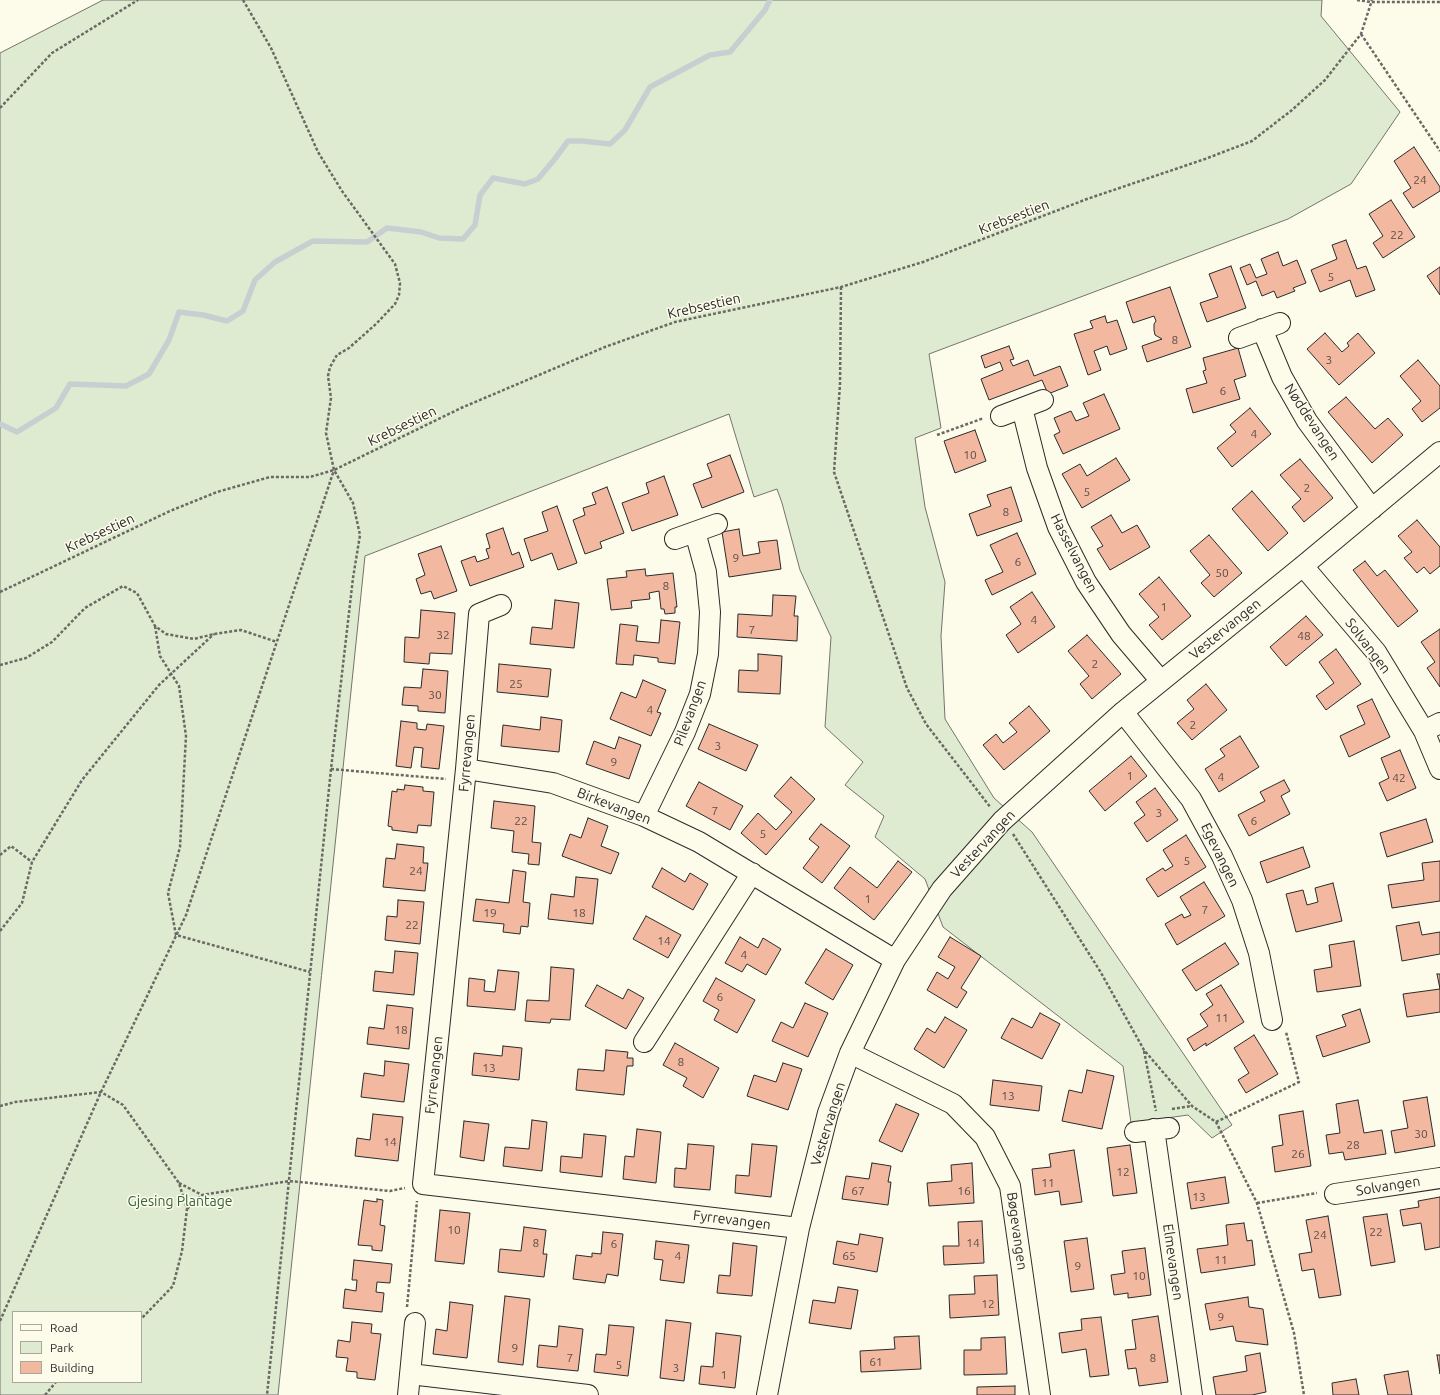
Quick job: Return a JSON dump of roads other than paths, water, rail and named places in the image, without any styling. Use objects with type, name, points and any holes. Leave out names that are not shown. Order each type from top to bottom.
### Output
[{"type":"street","points":[[1239,338],[1280,323]]},
{"type":"street","name":"Nøddevangen","points":[[1262,329],[1282,377],[1307,421],[1372,509]]},
{"type":"street","points":[[1001,416],[1043,400]]},
{"type":"street","name":"Hasselvangen","points":[[1022,408],[1037,468],[1058,526],[1086,582],[1121,634],[1160,681]]},
{"type":"street","name":"Vestervangen","points":[[767,1395],[799,1228],[828,1113],[850,1053],[895,960],[942,889],[1002,821],[1123,712],[1303,566],[1440,452]]},
{"type":"street","points":[[675,539],[717,524]]},
{"type":"street","name":"Pilevangen","points":[[644,816],[685,732],[700,694],[708,654],[710,612],[709,599],[706,572],[695,532]]},
{"type":"street","name":"Solvangen","points":[[1303,566],[1376,652],[1432,727],[1440,769]]},
{"type":"street","name":"Fyrrevangen","points":[[501,606],[479,614],[466,769],[423,1184],[799,1228]]},
{"type":"street","name":"Egevangen","points":[[1123,712],[1191,799],[1222,856],[1242,900],[1260,953],[1272,1020]]},
{"type":"street","name":"Birkevangen","points":[[466,769],[553,783],[644,816],[699,842],[895,960]]},
{"type":"street","points":[[644,1042],[752,873]]},
{"type":"street","name":"Bøgevangen","points":[[850,1053],[953,1104],[985,1137],[1010,1186],[1040,1395]]},
{"type":"street","name":"Elmevangen","points":[[1153,1130],[1192,1395]]},
{"type":"street","name":"Solvangen","points":[[1335,1194],[1440,1178]]},
{"type":"street","points":[[408,1395],[415,1323]]},
{"type":"street","points":[[410,1374],[588,1395]]},
{"type":"waterway","points":[[0,424],[17,432],[56,408],[70,384],[126,386],[149,374],[169,340],[179,312],[203,315],[227,321],[243,311],[255,280],[275,262],[313,241],[367,242],[387,228],[421,232],[439,238],[463,239],[475,225],[480,195],[493,178],[525,184],[538,179],[568,141],[610,144],[625,130],[650,87],[710,55],[730,52],[765,10],[770,0]]},
{"type":"park label","name":"Gjesing Plantage","points":[[180,1201]]}]
